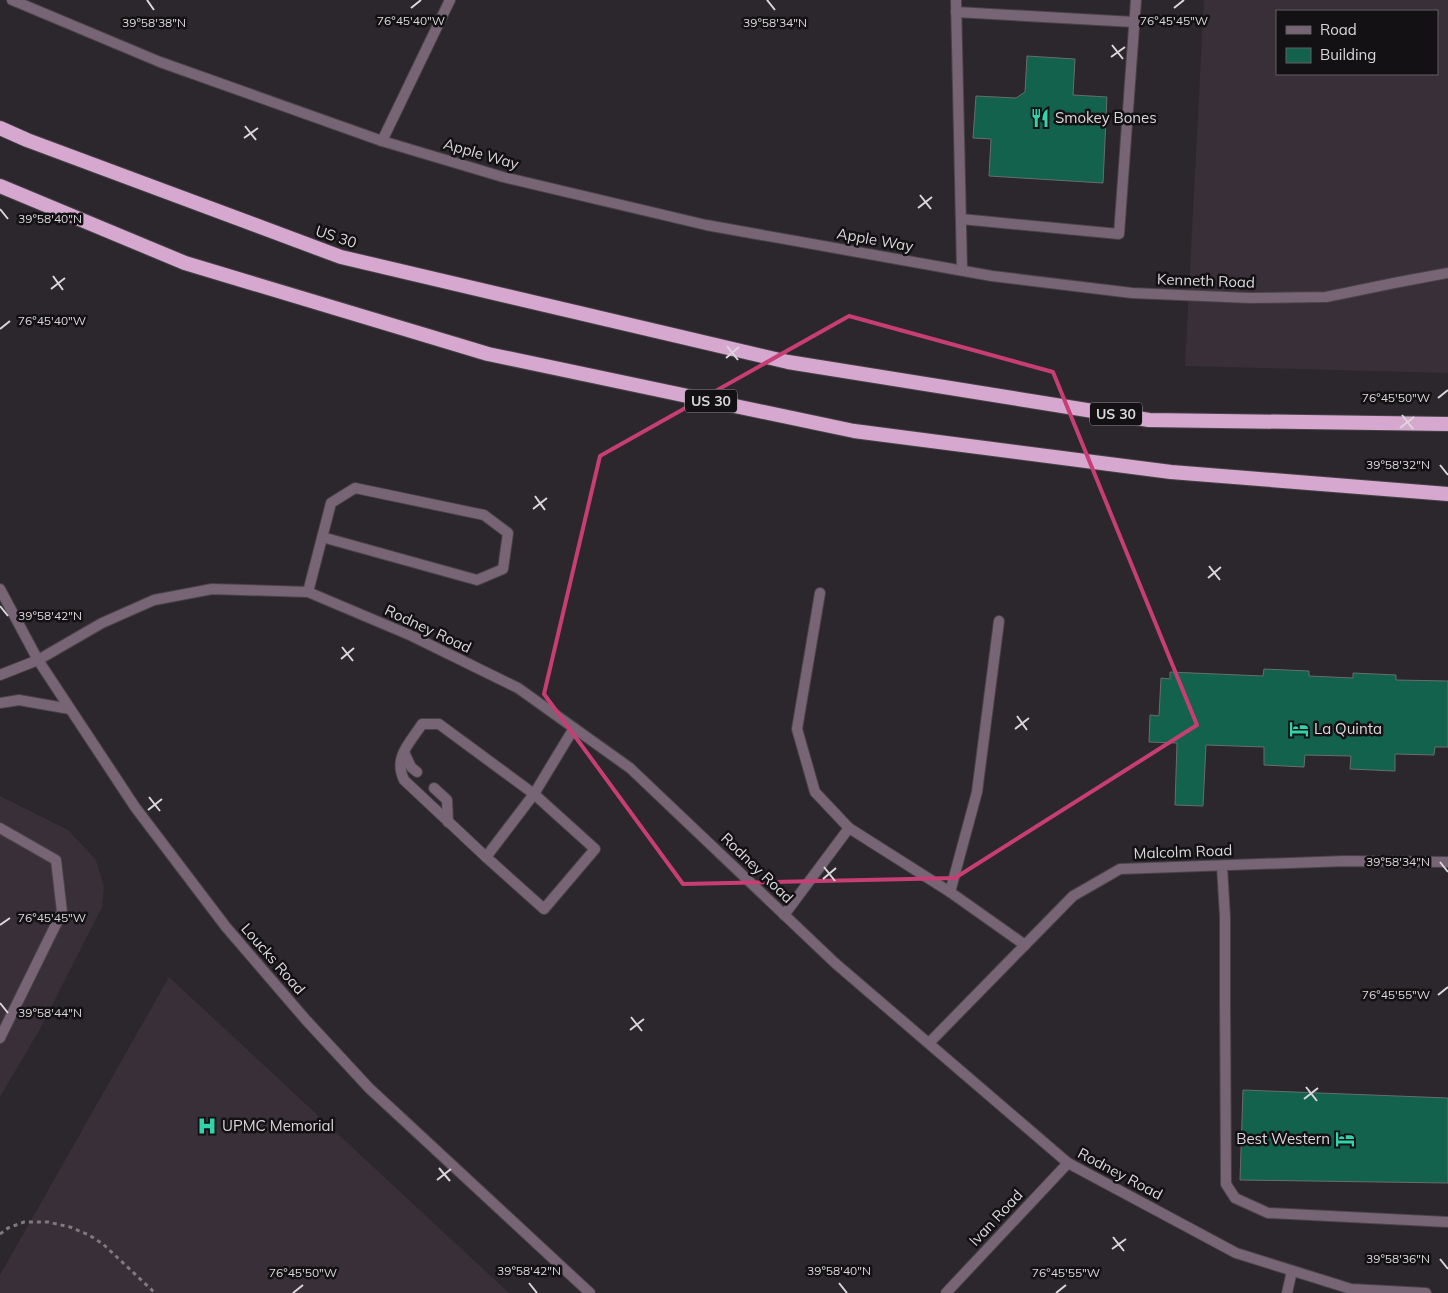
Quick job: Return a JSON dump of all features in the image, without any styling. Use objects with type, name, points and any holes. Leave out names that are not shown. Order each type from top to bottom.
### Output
[{"type":"highway","name":"US 30","points":[[0,128],[27,140],[341,257],[788,362],[1149,420],[1448,424]]},
{"type":"highway","name":"US 30","points":[[0,186],[185,263],[488,354],[854,431],[1171,472],[1448,494]]},
{"type":"street","name":"Apple Way","points":[[12,0],[160,62],[382,141],[503,177],[706,225],[962,270]]},
{"type":"street","points":[[382,141],[450,0]]},
{"type":"street","points":[[956,0],[962,270]]},
{"type":"street","points":[[961,219],[1119,234],[1136,0]]},
{"type":"street","points":[[956,12],[1134,22]]},
{"type":"street","name":"Kenneth Road","points":[[962,270],[992,276],[1132,293],[1250,298],[1326,297],[1448,273]]},
{"type":"street","points":[[308,592],[322,537],[331,503],[355,488],[484,515],[508,533],[504,569],[477,580],[322,537]]},
{"type":"street","name":"Loucks Road","points":[[0,589],[38,660],[134,807],[226,927],[306,1020],[370,1088],[590,1293]]},
{"type":"street","name":"Rodney Road","points":[[0,675],[38,660],[102,623],[154,600],[212,589],[308,592],[412,636],[518,688],[630,768],[835,964],[1068,1164],[1236,1253],[1351,1289],[1426,1293]]},
{"type":"street","points":[[820,593],[796,729],[815,792],[850,828],[950,892],[1025,945]]},
{"type":"street","points":[[950,892],[977,792],[999,621]]},
{"type":"street","points":[[0,703],[19,700],[70,709]]},
{"type":"street","points":[[422,724],[439,724],[534,794],[595,849],[544,909],[486,858],[404,780],[400,771],[400,758],[422,724]]},
{"type":"street","points":[[486,858],[534,794],[574,728]]},
{"type":"street","points":[[404,752],[411,767],[416,772]]},
{"type":"street","points":[[434,788],[447,800],[448,822]]},
{"type":"street","points":[[0,828],[56,860],[62,912],[0,1038]]},
{"type":"street","points":[[784,915],[850,828]]},
{"type":"street","name":"Malcolm Road","points":[[928,1043],[1073,896],[1120,869],[1345,861],[1448,862]]},
{"type":"street","points":[[1222,866],[1225,917],[1226,1184],[1235,1198],[1268,1213],[1448,1222]]},
{"type":"street","name":"Ivan Road","points":[[946,1293],[1068,1164]]},
{"type":"street","points":[[1287,1293],[1292,1271]]},
{"type":"path","points":[[0,1234],[8,1228],[24,1222],[48,1222],[70,1227],[89,1235],[103,1244],[155,1293]]},
{"type":"highlighted area","points":[[849,316],[1053,372],[1197,725],[955,878],[683,884],[544,694],[600,456]]},
{"type":"shaded area","points":[[1204,0],[1448,0],[1448,373],[1185,366]]},
{"type":"shaded area","points":[[0,796],[68,830],[96,860],[104,887],[102,907],[41,1027],[0,1097]]},
{"type":"shaded area","name":"UPMC Memorial","points":[[169,977],[509,1293],[0,1293],[0,1275]]},
{"type":"building","name":"Smokey Bones","points":[[1027,56],[1075,59],[1073,95],[1107,97],[1103,183],[989,176],[991,139],[973,138],[976,96],[1016,98],[1025,92]]},
{"type":"building","name":"La Quinta","points":[[1264,669],[1309,671],[1309,676],[1353,678],[1353,673],[1396,675],[1396,680],[1448,681],[1448,747],[1435,747],[1434,755],[1395,754],[1395,771],[1350,769],[1351,756],[1305,755],[1304,767],[1264,765],[1264,747],[1206,745],[1203,806],[1175,805],[1177,743],[1149,742],[1150,715],[1159,716],[1161,678],[1170,679],[1170,672],[1263,676]]},
{"type":"building","name":"Best Western","points":[[1243,1090],[1448,1098],[1448,1183],[1240,1180]]},
{"type":"place","name":"Smokey Bones","points":[[1040,118]]},
{"type":"place","name":"La Quinta","points":[[1299,729]]},
{"type":"place","name":"UPMC Memorial","points":[[207,1126]]},
{"type":"place","name":"Best Western","points":[[1345,1139]]}]
